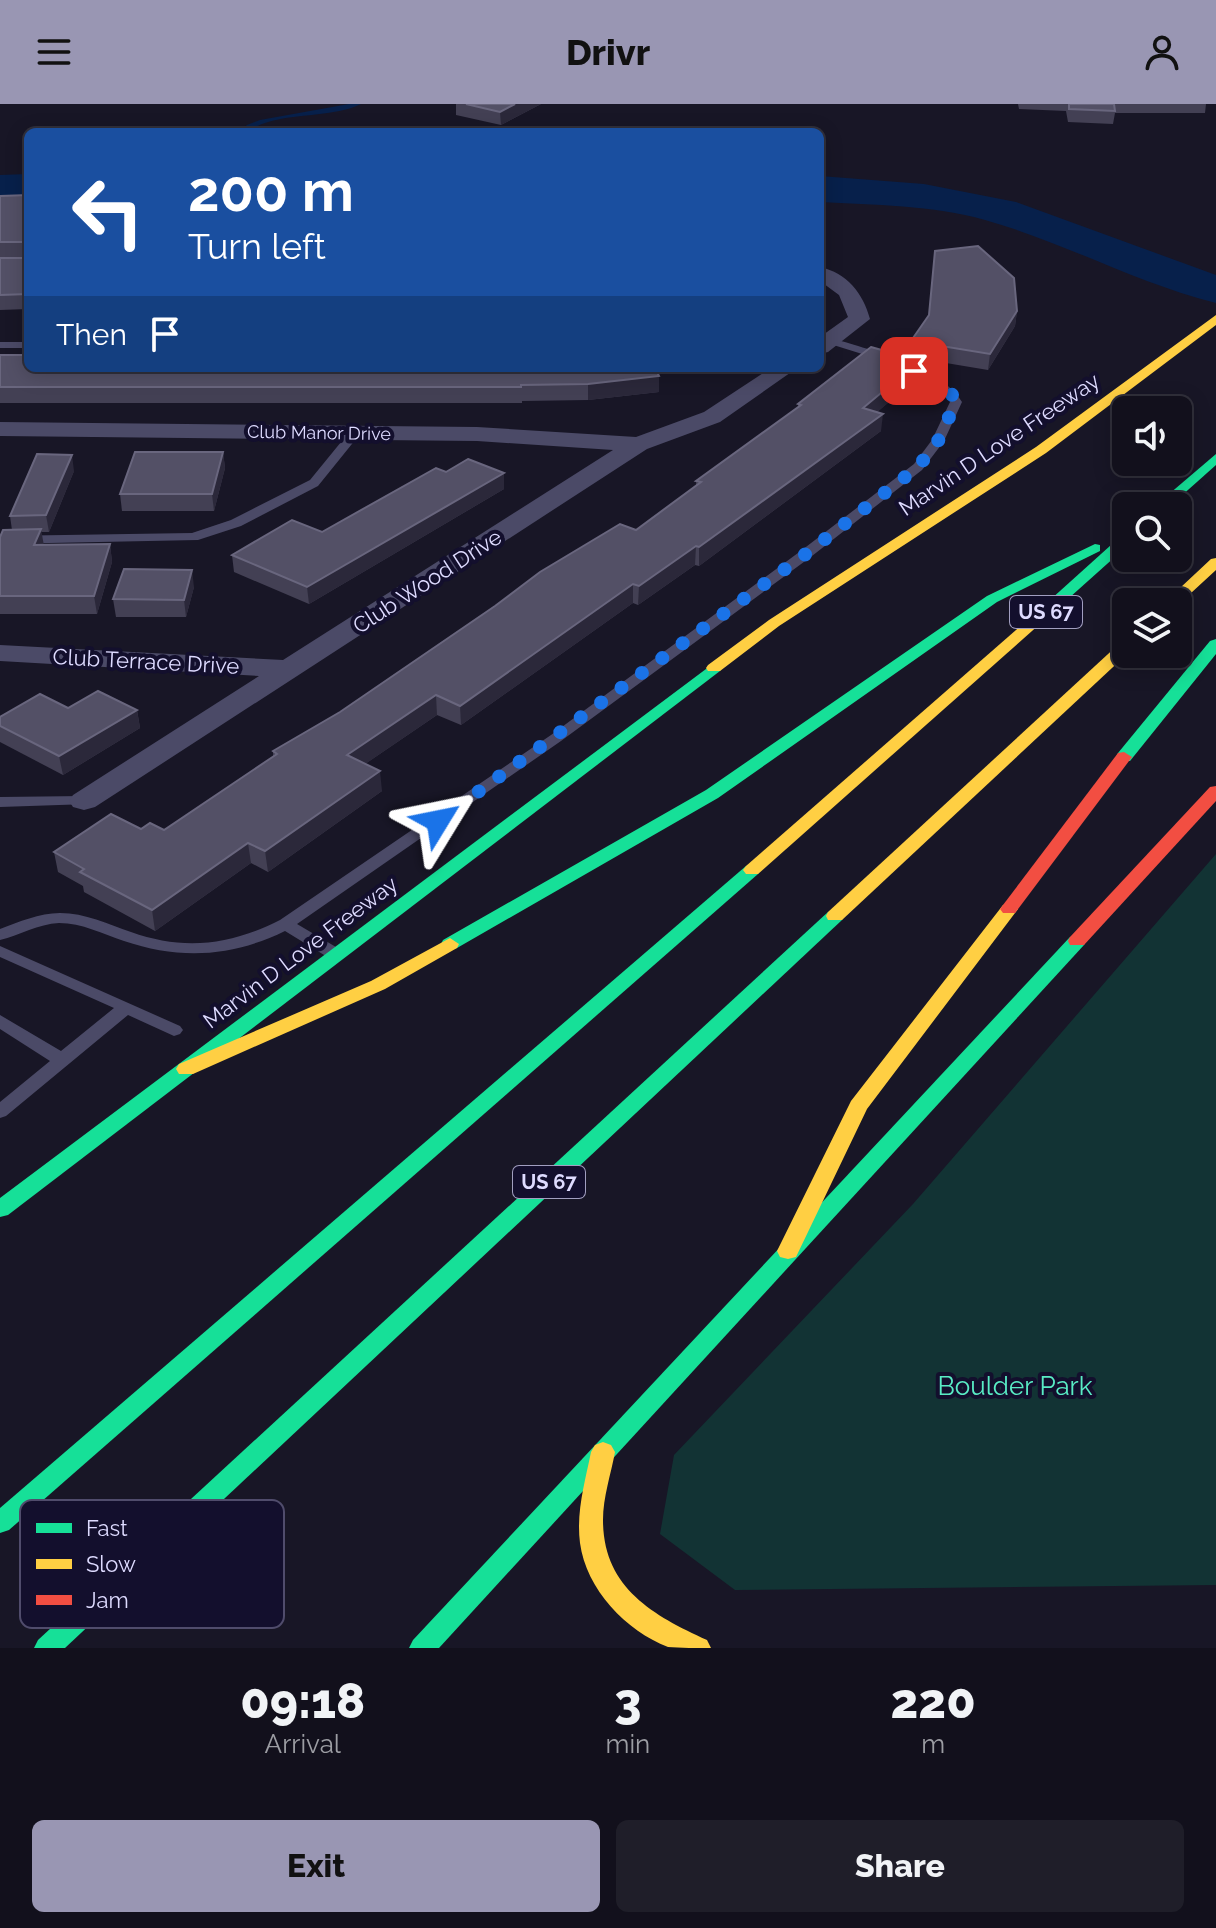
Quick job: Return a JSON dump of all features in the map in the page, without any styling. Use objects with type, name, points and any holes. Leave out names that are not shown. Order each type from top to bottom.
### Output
[{"type":"main road","name":"Marvin D Love Freeway","points":[[0,1209],[774,623],[1041,450],[1212,322]]},
{"type":"main road","points":[[1178,492],[1216,458]]},
{"type":"main road","points":[[186,1069],[378,985],[602,859],[724,786],[992,599],[1112,543]]},
{"type":"main road","name":"US 67","points":[[27,1500],[966,685],[1112,549]]},
{"type":"main road","points":[[1188,588],[1216,562]]},
{"type":"main road","points":[[788,1251],[858,1106],[1152,721],[1216,644]]},
{"type":"main road","name":"US 67","points":[[206,1500],[1112,659]]},
{"type":"main road","points":[[422,1648],[1216,791]]},
{"type":"main road","points":[[603,1452],[591,1520],[593,1552],[605,1582],[626,1607],[655,1631],[698,1648]]},
{"type":"main road","name":"US 67","points":[[0,1523],[20,1506]]},
{"type":"main road","name":"US 67","points":[[47,1648],[69,1628]]},
{"type":"street","points":[[824,275],[844,287],[855,300],[859,319],[825,344]]},
{"type":"street","name":"Club Wood Drive","points":[[84,801],[638,444],[712,417],[780,372]]},
{"type":"street","name":"Club Manor Drive","points":[[0,429],[538,436],[638,444]]},
{"type":"street","name":"Club Terrace Drive","points":[[0,653],[291,669]]},
{"type":"lane","points":[[0,935],[56,918],[89,920],[131,938],[186,950],[223,950],[258,940],[345,887],[556,738],[918,467],[938,441],[956,402],[951,393],[895,361],[825,344]]},
{"type":"lane","points":[[0,345],[24,345]]},
{"type":"lane","points":[[0,540],[193,537],[236,523],[314,483],[354,434]]},
{"type":"lane","points":[[0,802],[84,801]]},
{"type":"lane","points":[[286,924],[336,955]]},
{"type":"lane","points":[[0,951],[174,1030]]},
{"type":"lane","points":[[0,1112],[126,1007]]},
{"type":"lane","points":[[0,1021],[62,1060]]},
{"type":"green space","name":"Boulder Park","points":[[1216,854],[1216,1585],[735,1590],[660,1534],[674,1455],[913,1204]]},
{"type":"building","points":[[466,104],[515,104],[500,112]]},
{"type":"building","points":[[1069,104],[1114,104],[1115,111],[1069,109]]},
{"type":"building","points":[[24,195],[24,242],[0,242],[0,196]]},
{"type":"building","points":[[978,246],[1014,278],[1017,311],[990,354],[911,341],[929,315],[935,251]]},
{"type":"building","points":[[0,258],[24,258],[24,294],[0,295]]},
{"type":"building","points":[[871,347],[917,363],[863,408],[883,414],[699,547],[696,546],[639,586],[633,584],[460,706],[436,695],[347,755],[380,771],[265,851],[248,843],[152,910],[80,872],[84,869],[54,852],[111,814],[141,829],[150,823],[164,830],[277,754],[273,751],[340,712],[540,572],[620,524],[636,530],[701,482],[696,481],[801,405],[798,404]]},
{"type":"building","points":[[0,355],[24,355],[24,372],[657,372],[659,376],[521,387],[0,387]]},
{"type":"building","points":[[135,452],[223,452],[212,494],[120,494]]},
{"type":"building","points":[[37,454],[72,455],[46,515],[10,516]]},
{"type":"building","points":[[468,459],[504,473],[307,587],[232,555],[292,520],[322,532],[436,468],[446,472]]},
{"type":"building","points":[[41,529],[34,545],[110,544],[94,596],[0,596],[0,537],[3,530]]},
{"type":"building","points":[[124,569],[192,570],[184,600],[113,599]]},
{"type":"building","points":[[98,691],[137,710],[59,756],[0,726],[0,717],[40,694],[68,708]]},
{"type":"waterway","points":[[247,128],[277,117],[358,104]]},
{"type":"waterway","points":[[0,188],[24,187]]},
{"type":"waterway","points":[[824,189],[924,196],[1001,211],[1167,275],[1216,289]]},
{"type":"traffic: fast","points":[[1178,492],[1216,458]]},
{"type":"traffic: fast","points":[[450,944],[712,794],[992,599],[1095,548]]},
{"type":"traffic: fast","points":[[1045,612],[1112,552]]},
{"type":"traffic: fast","points":[[1124,757],[1216,644]]},
{"type":"traffic: fast","points":[[0,1209],[714,668]]},
{"type":"traffic: fast","points":[[26,1500],[752,870]]},
{"type":"traffic: fast","points":[[206,1500],[835,916]]},
{"type":"traffic: fast","points":[[422,1648],[1077,941]]},
{"type":"traffic: fast","points":[[0,1523],[20,1506]]},
{"type":"traffic: fast","points":[[47,1648],[69,1628]]},
{"type":"traffic: slow","points":[[714,668],[774,623],[1041,450],[1216,319]]},
{"type":"traffic: slow","points":[[1188,588],[1216,562]]},
{"type":"traffic: slow","points":[[752,870],[1045,612]]},
{"type":"traffic: slow","points":[[835,916],[1112,659]]},
{"type":"traffic: slow","points":[[788,1251],[858,1106],[1009,909]]},
{"type":"traffic: slow","points":[[186,1069],[378,985],[450,944]]},
{"type":"traffic: slow","points":[[603,1452],[591,1520],[592,1544],[598,1566],[622,1601],[638,1615],[698,1648]]},
{"type":"traffic: jam","points":[[1009,909],[1124,757]]},
{"type":"traffic: jam","points":[[1077,941],[1216,791]]},
{"type":"route","points":[[438,821],[807,553],[918,467],[938,441],[956,402],[951,393],[914,371]]}]
